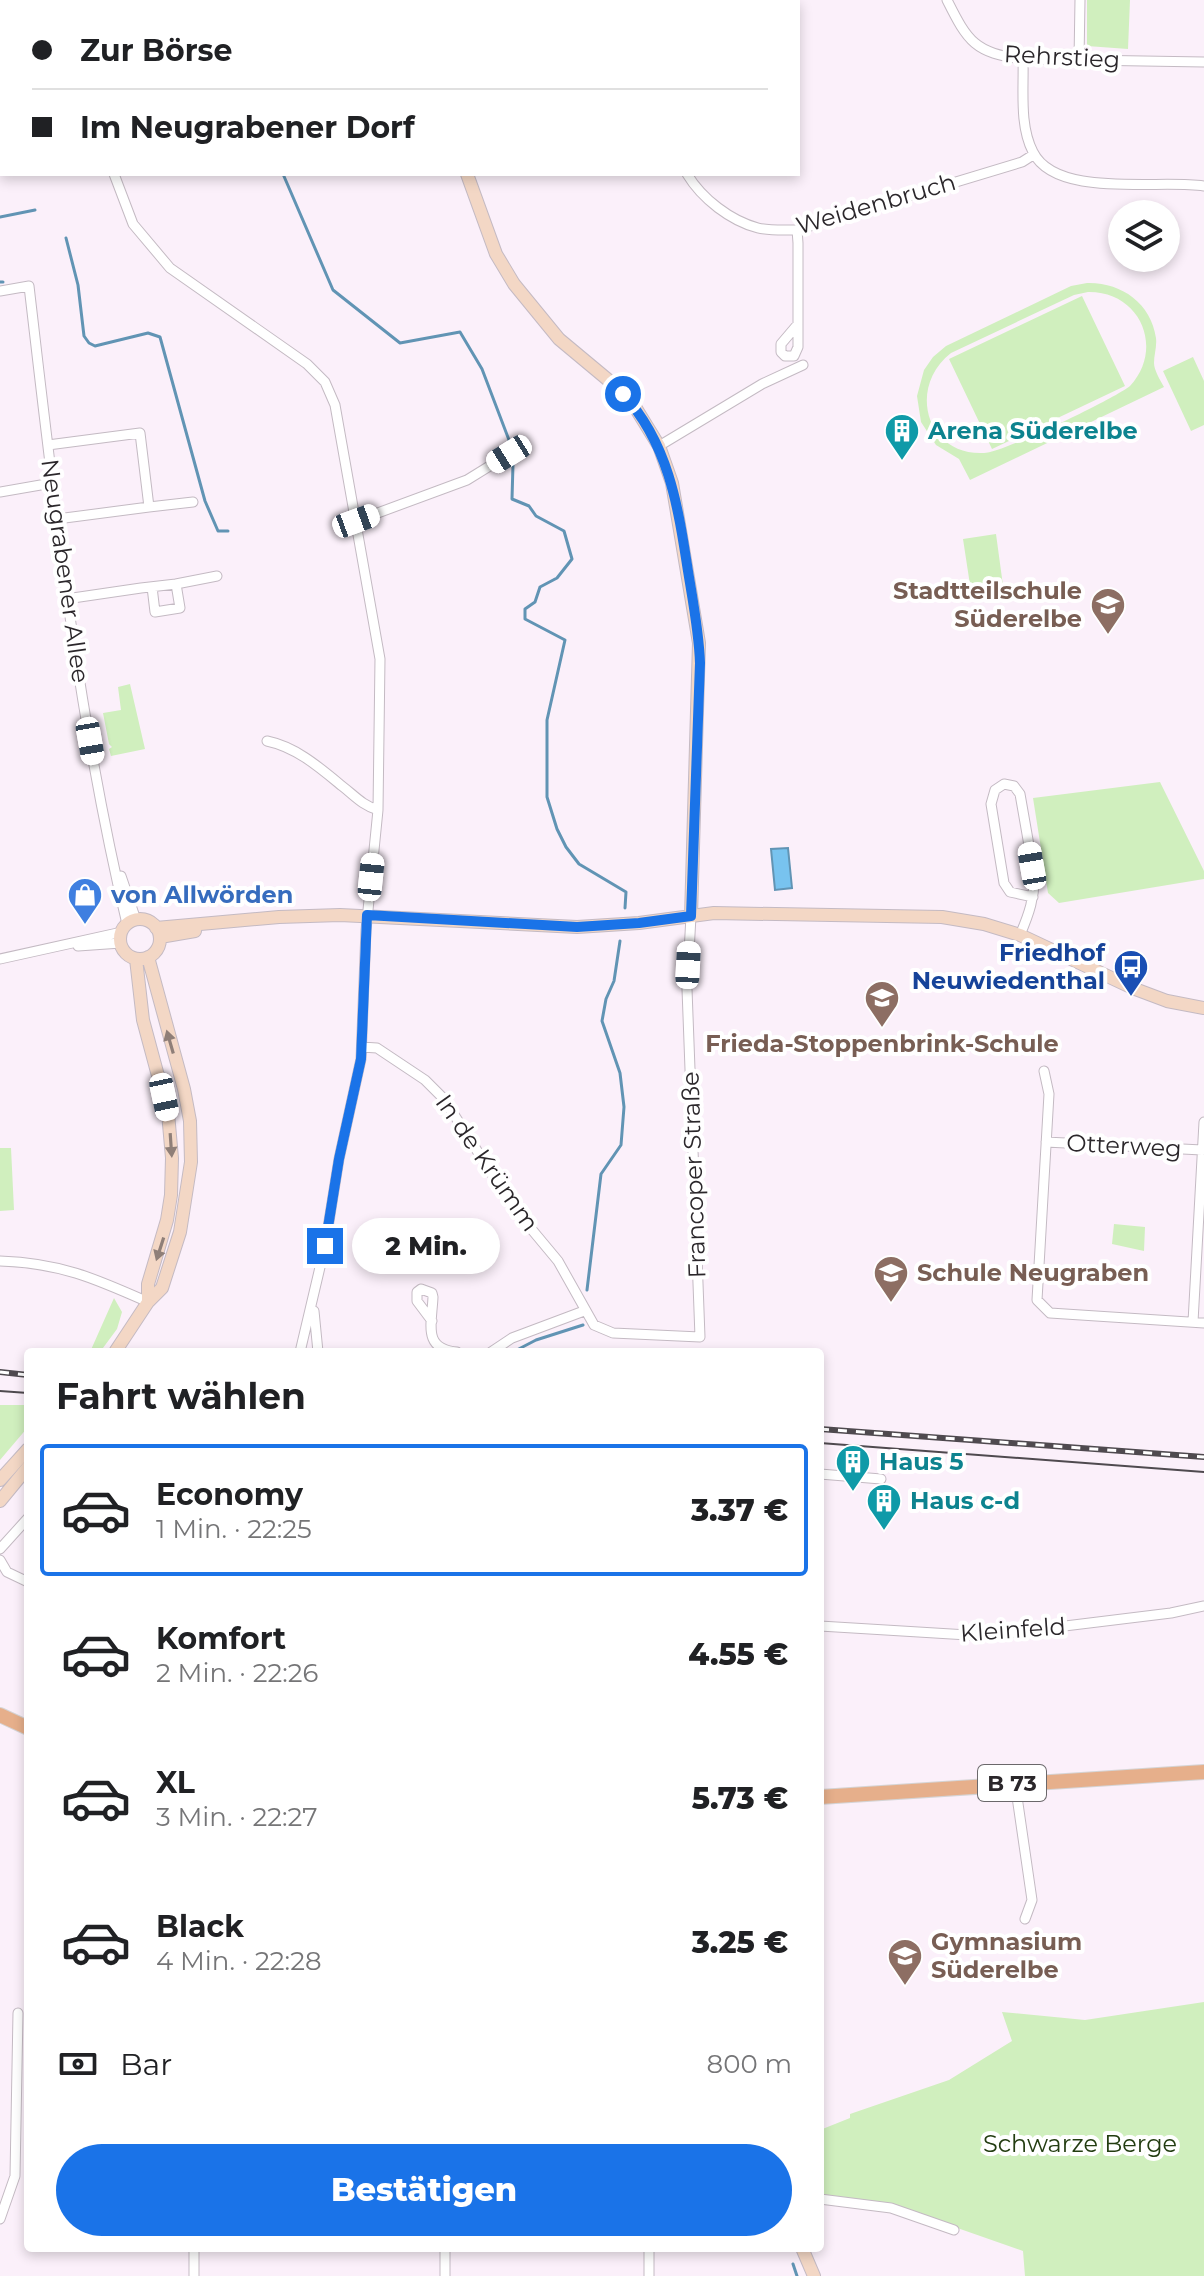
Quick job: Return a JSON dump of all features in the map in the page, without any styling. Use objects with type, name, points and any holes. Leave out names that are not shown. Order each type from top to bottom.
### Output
[{"type":"main road","name":"Francoper Straße","points":[[468,176],[496,254],[522,295],[559,339],[635,407],[659,446],[672,483],[699,643],[691,916]]},
{"type":"main road","points":[[158,932],[317,915],[577,927],[625,925],[714,913],[942,917],[984,924],[1020,935],[1143,992],[1204,1008]]},
{"type":"main road","points":[[147,921],[158,932],[157,949],[142,958],[126,953],[126,930],[147,921]]},
{"type":"main road","points":[[142,958],[141,1011],[168,1113],[172,1158],[167,1220],[148,1284],[148,1302]]},
{"type":"main road","points":[[118,1348],[148,1302],[162,1288],[186,1201],[191,1148],[184,1089],[142,958]]},
{"type":"main road","points":[[0,1480],[24,1453]]},
{"type":"main road","points":[[0,1501],[24,1472]]},
{"type":"main road","points":[[0,1715],[24,1726]]},
{"type":"main road","name":"B 73","points":[[824,1797],[1204,1772]]},
{"type":"main road","points":[[804,2252],[814,2276]]},
{"type":"street","name":"Rehrstieg","points":[[947,0],[963,32],[979,48],[999,56],[1204,62]]},
{"type":"street","points":[[1079,60],[1080,0]]},
{"type":"street","points":[[1023,59],[1025,128],[1033,155],[1053,171],[1074,182],[1204,186]]},
{"type":"street","name":"Weidenbruch","points":[[689,176],[705,196],[736,220],[761,229],[797,230],[1022,162],[1033,155]]},
{"type":"street","points":[[115,176],[133,224],[170,268],[307,364],[325,382],[335,405],[380,659],[378,810],[367,915],[362,1047],[301,1348]]},
{"type":"street","points":[[797,230],[798,324]]},
{"type":"street","name":"Neugrabener Allee","points":[[0,291],[29,286],[66,599],[126,930]]},
{"type":"street","points":[[659,446],[762,384],[803,365]]},
{"type":"street","points":[[48,445],[140,433],[149,507]]},
{"type":"street","points":[[356,521],[467,480],[509,454]]},
{"type":"street","points":[[0,492],[52,483]]},
{"type":"street","points":[[57,519],[193,502]]},
{"type":"street","points":[[66,599],[217,576]]},
{"type":"street","points":[[152,587],[155,612],[180,608],[176,584]]},
{"type":"street","points":[[267,741],[293,749],[363,805],[378,810]]},
{"type":"street","points":[[1020,935],[1030,913],[1033,897],[1034,874],[1020,794],[1014,786],[1004,784],[995,790],[991,804],[1004,883],[1010,892],[1033,897]]},
{"type":"street","name":"Francoper Straße","points":[[691,916],[687,989],[700,1337]]},
{"type":"street","points":[[1,955],[55,948],[126,930]]},
{"type":"street","name":"In de Krümm","points":[[362,1047],[377,1048],[425,1080],[444,1099],[513,1207],[564,1270],[590,1322],[608,1332],[700,1337]]},
{"type":"street","points":[[1044,1071],[1049,1094],[1037,1300],[1050,1313],[1199,1322],[1204,1122]]},
{"type":"street","name":"Otterweg","points":[[1046,1142],[1202,1150]]},
{"type":"street","points":[[0,1261],[66,1268],[148,1302]]},
{"type":"street","points":[[313,1300],[318,1348]]},
{"type":"street","points":[[497,1348],[512,1338],[584,1311]]},
{"type":"street","points":[[432,1321],[432,1336],[440,1348]]},
{"type":"street","points":[[824,1474],[881,1479]]},
{"type":"street","points":[[0,1549],[24,1522]]},
{"type":"street","points":[[1,1564],[7,1572],[24,1580]]},
{"type":"street","name":"Kleinfeld","points":[[824,1626],[984,1636],[1171,1613],[1204,1606]]},
{"type":"street","points":[[1015,1783],[1032,1900],[1025,1919]]},
{"type":"street","points":[[0,2219],[15,2176],[18,2013]]},
{"type":"street","points":[[17,2087],[24,2088]]},
{"type":"street","points":[[824,2200],[891,2208],[954,2230]]},
{"type":"street","points":[[194,2252],[194,2276]]},
{"type":"street","points":[[445,2252],[445,2276]]},
{"type":"street","points":[[649,2252],[649,2276]]},
{"type":"green space","points":[[1087,0],[1130,0],[1128,49],[1087,46]]},
{"type":"green space","points":[[1087,283],[1111,286],[1141,305],[1153,326],[1156,341],[1154,366],[1164,387],[970,480],[959,459],[936,445],[921,422],[917,396],[924,370],[946,346],[1071,286]],"holes":[[[1088,292],[1106,294],[1133,311],[1142,324],[1146,339],[1146,355],[1130,386],[1058,424],[995,451],[964,451],[936,432],[929,417],[929,383],[937,367],[951,353],[1074,295]]]},
{"type":"green space","points":[[1082,296],[1125,386],[992,449],[949,359]]},
{"type":"green space","points":[[1193,357],[1204,381],[1204,425],[1191,431],[1163,371]]},
{"type":"green space","points":[[996,534],[1004,593],[972,598],[963,539]]},
{"type":"green space","points":[[130,684],[145,749],[111,756],[109,749],[112,747],[103,713],[121,710],[118,687]]},
{"type":"green space","points":[[1160,782],[1204,871],[1204,879],[1059,903],[1048,893],[1033,798]]},
{"type":"green space","points":[[0,1148],[11,1148],[14,1210],[0,1211]]},
{"type":"green space","points":[[1114,1224],[1145,1227],[1144,1251],[1112,1244]]},
{"type":"green space","points":[[114,1298],[122,1312],[117,1329],[103,1348],[92,1348]]},
{"type":"green space","points":[[0,1405],[24,1405],[24,1432],[0,1460]]},
{"type":"green space","name":"Schwarze Berge","points":[[1204,2002],[1204,2276],[1025,2276],[1023,2251],[886,2203],[824,2196],[824,2128],[850,2118],[850,2114],[949,2080],[1012,2041],[1002,2012],[1085,2020]]},
{"type":"water","points":[[788,848],[792,888],[775,890],[771,849]]},
{"type":"waterway","points":[[284,176],[333,290],[400,343],[460,332],[482,369],[509,440]]},
{"type":"waterway","points":[[0,217],[35,210]]},
{"type":"waterway","points":[[66,238],[78,285],[84,336],[89,343],[95,346],[148,333],[160,337],[205,501],[218,531],[228,531]]},
{"type":"waterway","points":[[513,464],[512,499],[529,506],[536,516],[564,531],[572,559],[557,578],[540,587],[535,602],[525,609],[525,619],[565,640],[547,720],[547,797],[566,847],[579,864],[626,892],[625,908]]},
{"type":"waterway","points":[[587,1290],[601,1174],[621,1145],[624,1107],[620,1073],[602,1021],[606,999],[614,981],[620,941]]},
{"type":"waterway","points":[[521,1348],[583,1325]]},
{"type":"waterway","points":[[793,2264],[797,2276]]},
{"type":"tram line","points":[[0,1391],[24,1393]]},
{"type":"tram line","points":[[824,1443],[1204,1472]]},
{"type":"railway","points":[[0,1372],[24,1375]]},
{"type":"railway","points":[[824,1429],[1204,1457]]},
{"type":"place","name":"Arena Süderelbe","points":[[902,462]]},
{"type":"place","name":"Stadtteilschule Süderelbe","points":[[1108,636]]},
{"type":"place","name":"von Allwörden","points":[[85,926]]},
{"type":"place","name":"Friedhof Neuwiedenthal","points":[[1131,998]]},
{"type":"place","name":"Frieda-Stoppenbrink-Schule","points":[[882,1029]]},
{"type":"place","name":"Schule Neugraben","points":[[891,1304]]},
{"type":"place","name":"Haus 5","points":[[853,1493]]},
{"type":"place","name":"Haus c-d","points":[[884,1532]]},
{"type":"place","name":"Gymnasium Süderelbe","points":[[905,1987]]},
{"type":"route","points":[[325,1246],[339,1159],[361,1059],[367,915],[547,927],[611,926],[691,916],[700,663],[697,626],[672,483],[659,446],[647,424],[623,394]]}]
